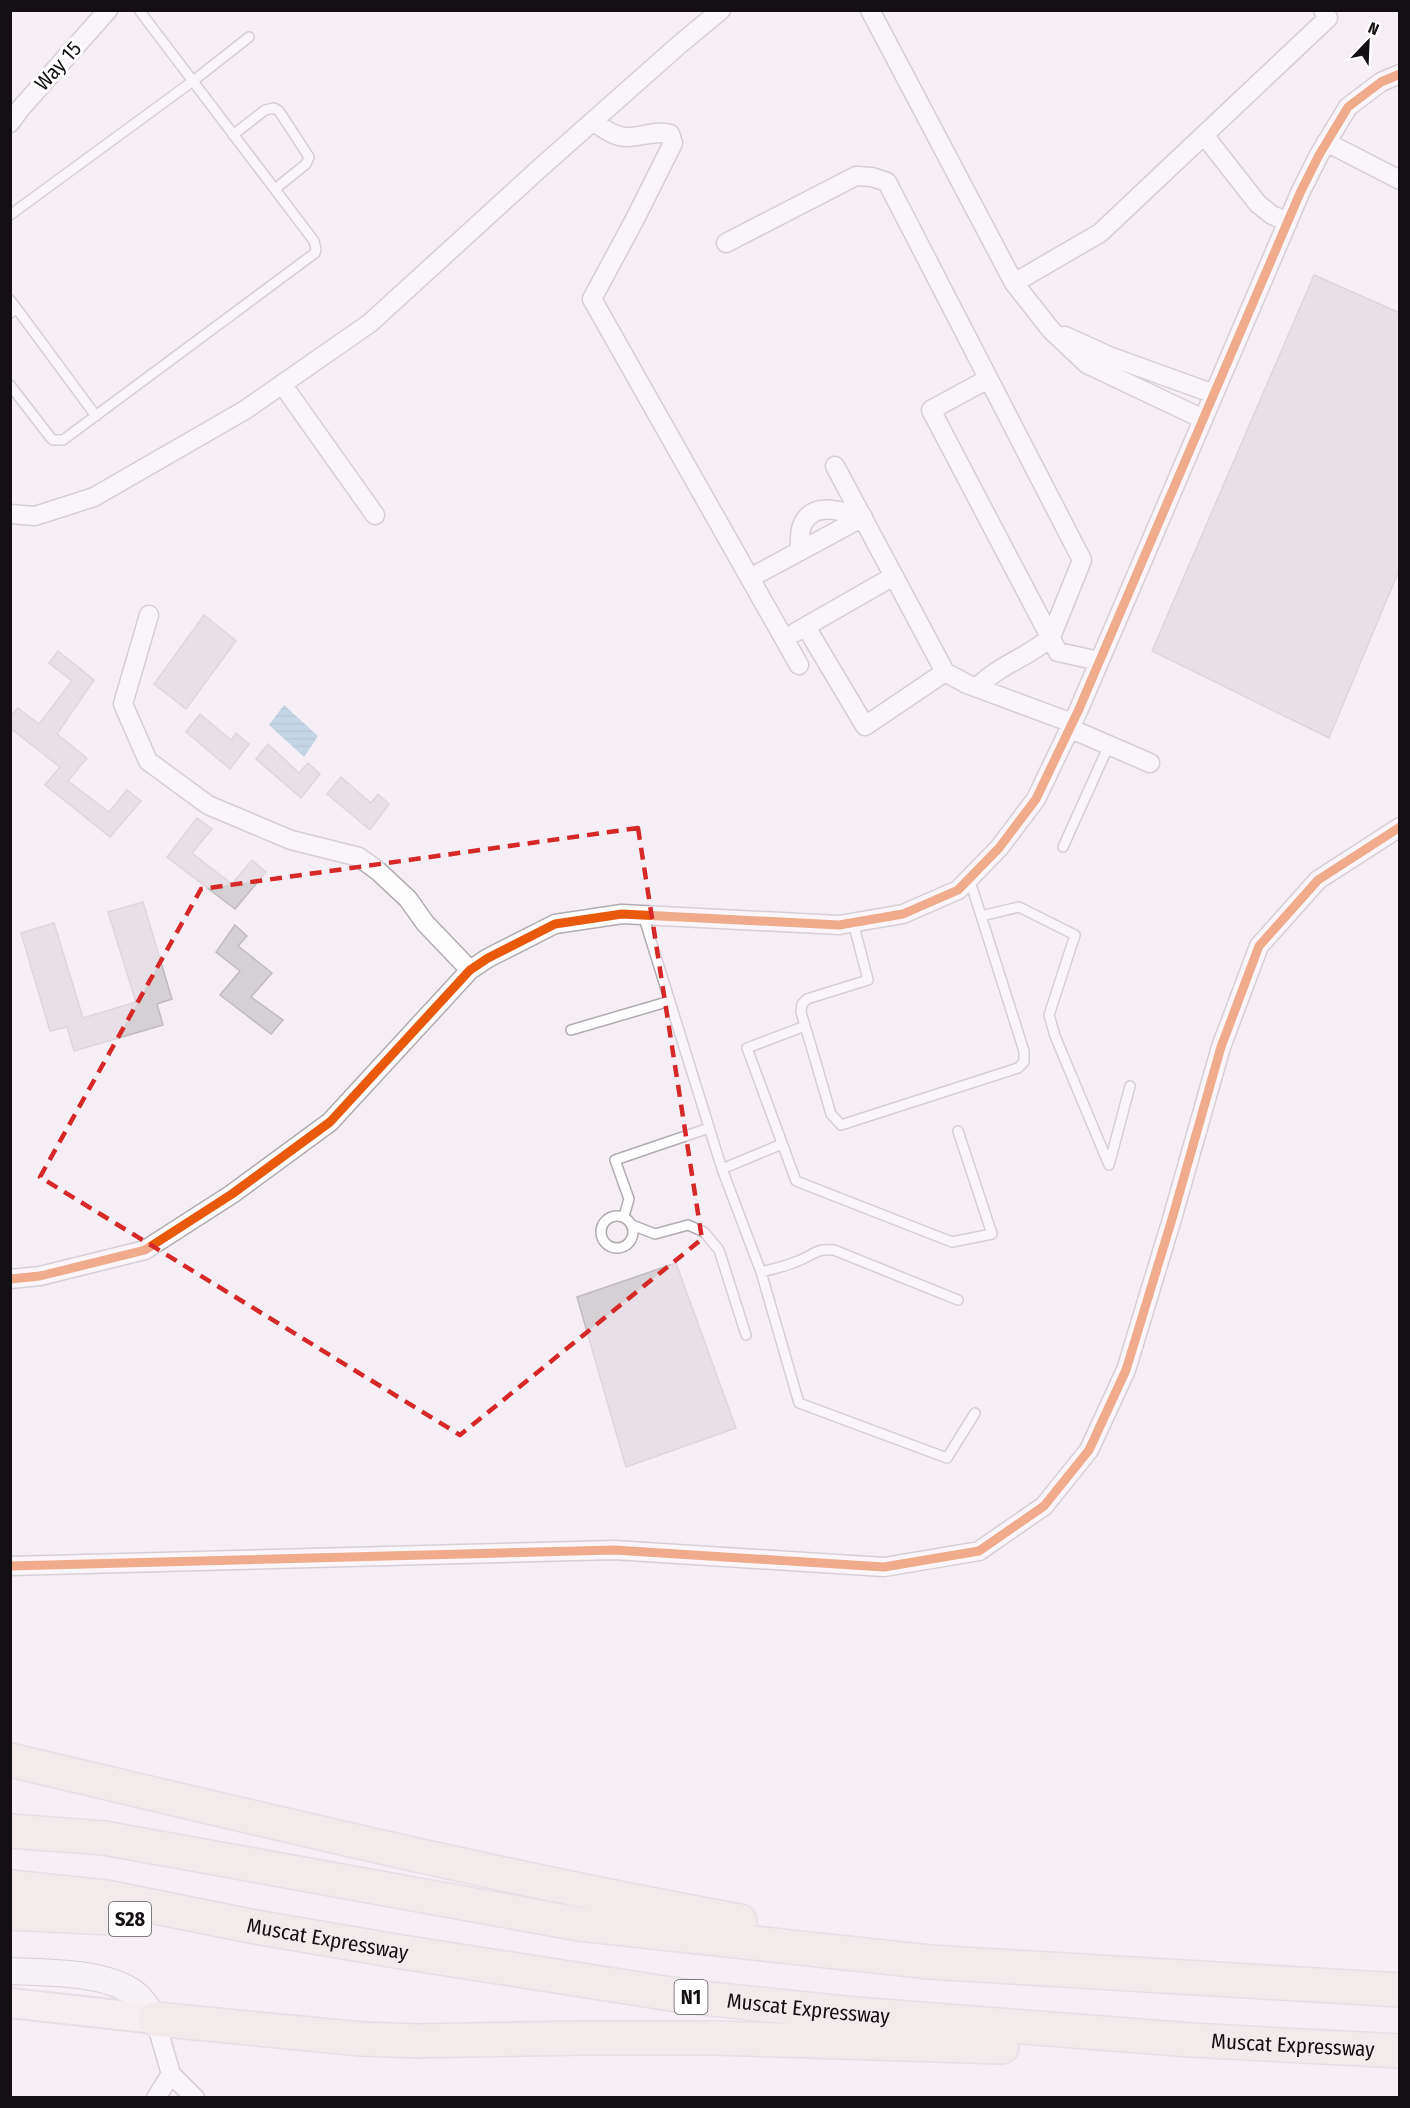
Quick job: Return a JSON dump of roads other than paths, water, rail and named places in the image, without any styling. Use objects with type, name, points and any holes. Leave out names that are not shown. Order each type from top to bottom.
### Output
[{"type":"highway","points":[[10,1760],[302,1830],[637,1902],[800,1932],[930,1962]]},
{"type":"highway","points":[[10,1820],[579,1924],[930,1962],[1400,1990]]},
{"type":"highway","points":[[10,1831],[104,1838]]},
{"type":"highway","name":"Muscat Expressway","points":[[10,1887],[106,1897],[250,1926],[413,1954],[684,1996],[844,2013],[1191,2040],[1389,2051]]},
{"type":"highway","name":"S28","points":[[10,1913],[250,1926]]},
{"type":"highway","points":[[155,2019],[362,2039],[417,2041],[584,2038],[803,2039],[1250,2060],[1327,2059],[1389,2051]]},
{"type":"main road","points":[[10,1971],[72,1974],[115,1983],[136,1994],[155,2019]]},
{"type":"main road","points":[[10,2003],[155,2019]]},
{"type":"street","name":"Way 15","points":[[10,123],[108,10]]},
{"type":"street","points":[[10,514],[35,516],[94,497],[245,410],[370,323],[593,121],[721,10]]},
{"type":"street","points":[[870,10],[1014,283],[1051,330],[1087,364],[1203,420]]},
{"type":"street","points":[[1014,283],[1100,233],[1328,18],[1323,10]]},
{"type":"street","points":[[10,1279],[40,1276],[145,1250],[232,1194],[330,1122],[470,970],[488,958],[555,924],[622,914],[839,925],[903,914],[958,890],[999,848],[1036,799],[1100,662],[1288,222],[1326,142],[1348,107],[1381,82],[1400,74]]},
{"type":"street","points":[[593,121],[620,136],[629,137],[658,131],[670,134],[673,143],[592,299],[799,665]]},
{"type":"street","points":[[1204,135],[1258,204],[1272,215],[1288,222]]},
{"type":"street","points":[[1326,142],[1400,180]]},
{"type":"street","points":[[726,243],[856,176],[872,177],[887,182],[1082,560],[1052,637],[1041,646],[989,675],[977,688]]},
{"type":"street","points":[[1051,330],[1109,356],[1214,394]]},
{"type":"street","points":[[988,379],[931,410],[1058,652],[1100,662]]},
{"type":"street","points":[[282,384],[375,515]]},
{"type":"street","points":[[835,466],[945,672],[1150,763]]},
{"type":"street","points":[[800,550],[801,528],[811,514],[818,510],[836,510],[862,517]]},
{"type":"street","points":[[750,578],[862,517]]},
{"type":"street","points":[[784,639],[894,576]]},
{"type":"street","points":[[148,615],[123,705],[148,761],[208,805],[291,840],[359,856],[408,900],[425,923],[470,970]]},
{"type":"street","points":[[806,627],[865,726],[945,672]]},
{"type":"street","points":[[10,1566],[614,1550],[884,1567],[979,1551],[1044,1506],[1089,1450],[1126,1370],[1221,1047],[1259,946],[1318,880],[1400,827]]},
{"type":"street","points":[[155,2019],[171,2074],[195,2097]]},
{"type":"street","points":[[156,2097],[171,2074]]},
{"type":"lane","points":[[10,385],[53,440],[63,440],[315,253],[314,241],[139,10]]},
{"type":"lane","points":[[10,201],[14,213],[249,37]]},
{"type":"lane","points":[[233,135],[265,110],[274,108],[279,111],[309,157],[306,164],[275,189]]},
{"type":"lane","points":[[10,300],[14,311],[96,416]]},
{"type":"lane","points":[[1063,848],[1109,746]]},
{"type":"lane","points":[[854,922],[868,980],[807,999],[802,1004],[801,1012],[831,1113],[842,1125],[1018,1068],[1024,1062],[1023,1051],[969,878]]},
{"type":"lane","points":[[981,916],[1019,907],[1075,935],[1049,1015],[1055,1036],[1109,1165],[1130,1086]]},
{"type":"lane","points":[[643,915],[722,1169],[761,1272],[799,1403],[948,1458],[975,1413]]},
{"type":"lane","points":[[571,1030],[670,1001]]},
{"type":"lane","points":[[805,1026],[747,1048],[796,1181],[952,1242],[992,1234],[958,1131]]},
{"type":"lane","points":[[624,1216],[629,1199],[615,1160],[709,1128]]},
{"type":"lane","points":[[722,1169],[782,1144]]},
{"type":"lane","points":[[632,1225],[632,1238],[622,1248],[610,1248],[602,1239],[603,1224],[611,1216],[624,1216],[632,1225],[655,1234],[688,1225],[704,1232],[719,1250],[746,1335]]},
{"type":"lane","points":[[761,1272],[801,1260],[815,1251],[834,1250],[958,1300]]},
{"type":"water","points":[[284,705],[318,736],[304,757],[269,725]]}]
